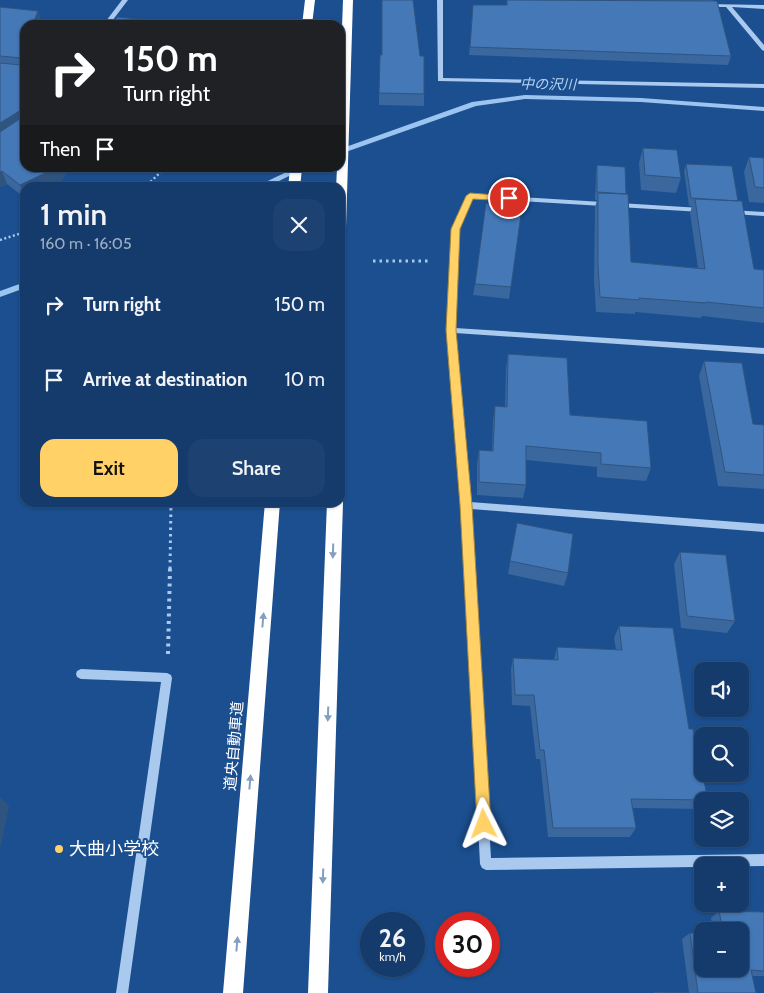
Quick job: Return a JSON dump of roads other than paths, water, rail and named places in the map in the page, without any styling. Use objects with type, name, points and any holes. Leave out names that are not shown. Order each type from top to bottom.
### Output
[{"type":"highway","points":[[308,20],[310,0]]},
{"type":"highway","points":[[345,85],[348,0]]},
{"type":"highway","name":"道央自動車道","points":[[233,993],[273,507]]},
{"type":"highway","points":[[318,993],[335,507]]},
{"type":"street","points":[[110,20],[125,0]]},
{"type":"street","points":[[440,0],[440,80],[764,86]]},
{"type":"street","points":[[699,5],[764,7]]},
{"type":"street","points":[[728,6],[764,48]]},
{"type":"street","points":[[705,210],[470,196],[455,229],[451,330],[466,505],[486,864],[764,860]]},
{"type":"street","points":[[725,211],[764,214]]},
{"type":"street","points":[[451,330],[764,350]]},
{"type":"street","points":[[466,505],[764,528]]},
{"type":"street","points":[[81,674],[167,678],[122,993]]},
{"type":"waterway","name":"中の沢川","points":[[345,150],[475,104],[525,97],[641,100],[764,109]]},
{"type":"waterway","name":"中の沢川","points":[[270,182],[292,172]]},
{"type":"waterway","name":"中の沢川","points":[[0,294],[20,287]]},
{"type":"place","name":"大曲小学校","points":[[59,849]]}]
